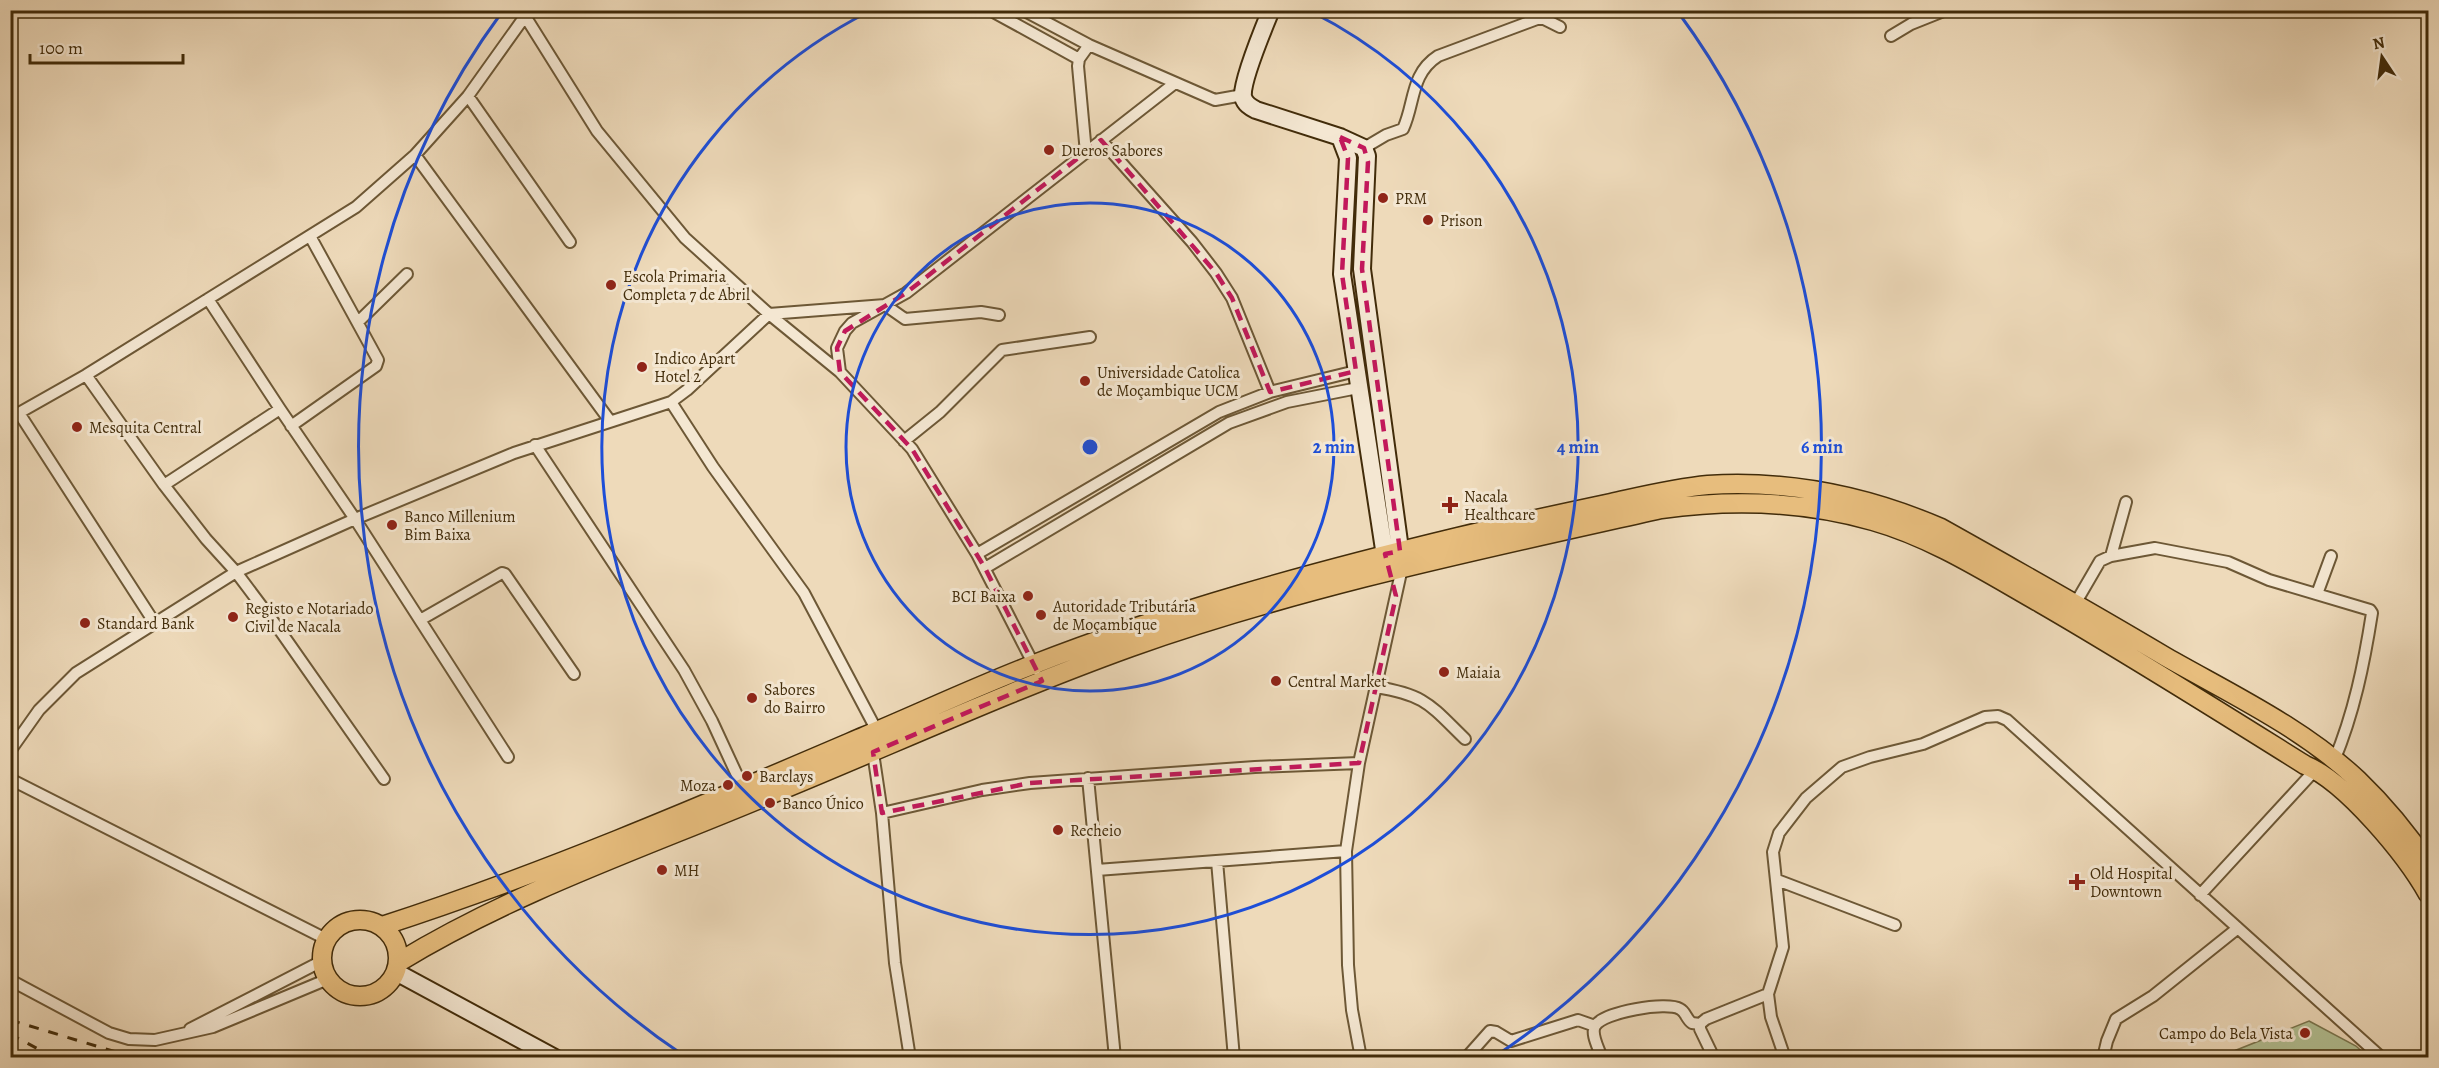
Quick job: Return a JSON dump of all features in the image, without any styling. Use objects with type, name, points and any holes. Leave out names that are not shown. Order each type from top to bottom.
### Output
[{"type":"main road","points":[[382,926],[596,856],[1038,672],[1133,647],[1510,525],[1682,488],[1738,484],[1785,486],[1849,497],[1907,513],[1941,528],[2282,724],[2357,779],[2413,841],[2428,864]]},
{"type":"main road","points":[[1394,561],[1671,508],[1756,502],[1833,511],[1910,534],[1958,557],[2124,652],[2305,765],[2316,769],[2365,813],[2394,845],[2428,894]]},
{"type":"main road","points":[[397,967],[395,942],[382,926],[370,921],[348,921],[339,926],[326,939],[322,960],[328,979],[346,994],[367,995],[387,985],[397,967],[447,933],[596,856],[743,788],[874,739]]},
{"type":"street","points":[[990,10],[1079,59]]},
{"type":"street","points":[[1023,10],[1089,45],[1215,100],[1243,95]]},
{"type":"street","points":[[1270,10],[1243,95],[1248,105],[1256,110],[1340,137],[1364,148],[1368,162],[1362,232],[1362,269],[1396,596],[1359,763],[1346,851],[1348,965],[1352,1010],[1361,1058]]},
{"type":"street","points":[[1891,36],[1911,24],[1946,10]]},
{"type":"street","points":[[154,622],[15,416],[86,375],[356,207],[415,155],[468,96],[527,14],[597,131],[685,238],[769,314],[840,372],[904,441],[977,554],[1038,672]]},
{"type":"street","points":[[1364,148],[1386,135],[1403,129],[1416,84],[1429,62],[1438,56],[1472,41],[1540,18],[1560,27]]},
{"type":"street","points":[[1086,153],[1079,59],[1089,45]]},
{"type":"street","points":[[840,372],[837,348],[844,331],[862,316],[906,293],[1175,83]]},
{"type":"street","points":[[468,96],[570,242]]},
{"type":"street","points":[[1340,137],[1348,158],[1342,274],[1357,380],[1394,561]]},
{"type":"street","points":[[1101,140],[1192,242],[1216,273],[1232,298],[1270,392]]},
{"type":"street","points":[[415,155],[610,421]]},
{"type":"street","points":[[291,426],[376,366],[378,360],[310,236]]},
{"type":"street","points":[[358,322],[407,274]]},
{"type":"street","points":[[208,299],[355,519],[508,757]]},
{"type":"street","points":[[10,751],[27,725],[76,673],[236,572],[355,519],[535,445],[670,402],[687,390],[769,314],[885,305],[905,319],[981,312],[999,315]]},
{"type":"street","points":[[904,441],[940,412],[1002,350],[1090,337]]},
{"type":"street","points":[[86,375],[164,485],[206,539],[236,572],[384,779]]},
{"type":"street","points":[[977,554],[1219,412],[1270,392],[1357,380]]},
{"type":"street","points":[[985,568],[1229,423],[1357,380]]},
{"type":"street","points":[[670,402],[713,467],[804,593],[874,739],[895,963],[910,1058]]},
{"type":"street","points":[[164,485],[280,409]]},
{"type":"street","points":[[535,445],[684,670],[712,721],[743,788]]},
{"type":"street","points":[[2111,556],[2126,502]]},
{"type":"street","points":[[2075,604],[2100,561],[2111,556],[2150,548],[2228,562],[2269,580],[2370,610],[2372,613],[2359,685],[2345,734],[2334,761]]},
{"type":"street","points":[[2317,594],[2331,556]]},
{"type":"street","points":[[420,620],[501,573],[505,574],[574,674]]},
{"type":"street","points":[[1376,687],[1402,691],[1422,699],[1465,739]]},
{"type":"street","points":[[1785,1058],[1771,1017],[1768,994],[1783,947],[1773,852],[1779,833],[1806,798],[1842,767],[1870,757],[1923,744],[1944,737],[1976,720],[1998,716],[2007,720],[2382,1058]]},
{"type":"street","points":[[882,813],[982,790],[1088,778],[1266,766],[1359,763]]},
{"type":"street","points":[[2200,895],[2316,769]]},
{"type":"street","points":[[1088,778],[1115,1058]]},
{"type":"street","points":[[10,779],[326,939]]},
{"type":"street","points":[[1096,870],[1346,851]]},
{"type":"street","points":[[1217,861],[1234,1058]]},
{"type":"street","points":[[1777,880],[1895,925]]},
{"type":"street","points":[[2103,1058],[2116,1020],[2152,996],[2238,928]]},
{"type":"street","points":[[176,1036],[322,960]]},
{"type":"street","points":[[397,967],[555,1058]]},
{"type":"street","points":[[10,980],[109,1033],[129,1039],[144,1040],[176,1036],[213,1027],[328,979]]},
{"type":"street","points":[[1600,1053],[1594,1033],[1595,1026],[1601,1020],[1615,1014],[1641,1008],[1674,1007],[1680,1008],[1692,1023],[1700,1024],[1706,1019],[1768,994]]},
{"type":"street","points":[[1466,1058],[1490,1032],[1496,1032],[1511,1041],[1578,1020],[1595,1026]]},
{"type":"street","points":[[1700,1024],[1700,1029],[1714,1058]]},
{"type":"highlighted area","points":[[1340,137],[1364,148],[1368,162],[1362,269],[1400,551],[1385,554],[1396,596],[1359,763],[1030,783],[882,813],[873,752],[1042,681],[985,568],[912,449],[840,372],[837,348],[845,331],[906,293],[1101,140],[1216,273],[1232,298],[1270,392],[1356,371],[1342,274],[1348,158]]},
{"type":"green space","name":"Campo do Bela Vista","points":[[2309,1021],[2356,1046],[2368,1057],[2229,1057],[2234,1051]]},
{"type":"railway","points":[[10,1020],[136,1058]]},
{"type":"railway","points":[[10,1034],[55,1058]]},
{"type":"place","name":"Dueros Sabores","points":[[1049,150]]},
{"type":"place","name":"PRM","points":[[1383,198]]},
{"type":"place","name":"Prison","points":[[1428,220]]},
{"type":"place","name":"Escola Primaria Completa 7 de Abril","points":[[611,285]]},
{"type":"place","name":"Indico Apart Hotel 2","points":[[642,367]]},
{"type":"place","name":"Universidade Catolica de Moçambique UCM","points":[[1085,381]]},
{"type":"place","name":"Mesquita Central","points":[[77,427]]},
{"type":"place","name":"Nacala Healthcare","points":[[1450,505]]},
{"type":"place","name":"Banco Millenium Bim Baixa","points":[[392,525]]},
{"type":"place","name":"BCI Baixa","points":[[1028,596]]},
{"type":"place","name":"Autoridade Tributária de Moçambique","points":[[1041,615]]},
{"type":"place","name":"Registo e Notariado Civil de Nacala","points":[[233,617]]},
{"type":"place","name":"Standard Bank","points":[[85,623]]},
{"type":"place","name":"Maiaia","points":[[1444,672]]},
{"type":"place","name":"Central Market","points":[[1276,681]]},
{"type":"place","name":"Sabores do Bairro","points":[[752,698]]},
{"type":"place","name":"Barclays","points":[[747,776]]},
{"type":"place","name":"Moza","points":[[728,785]]},
{"type":"place","name":"Banco Único","points":[[770,803]]},
{"type":"place","name":"Recheio","points":[[1058,830]]},
{"type":"place","name":"MH","points":[[662,870]]},
{"type":"place","name":"Old Hospital Downtown","points":[[2077,882]]},
{"type":"place","name":"Campo do Bela Vista","points":[[2305,1033]]}]
